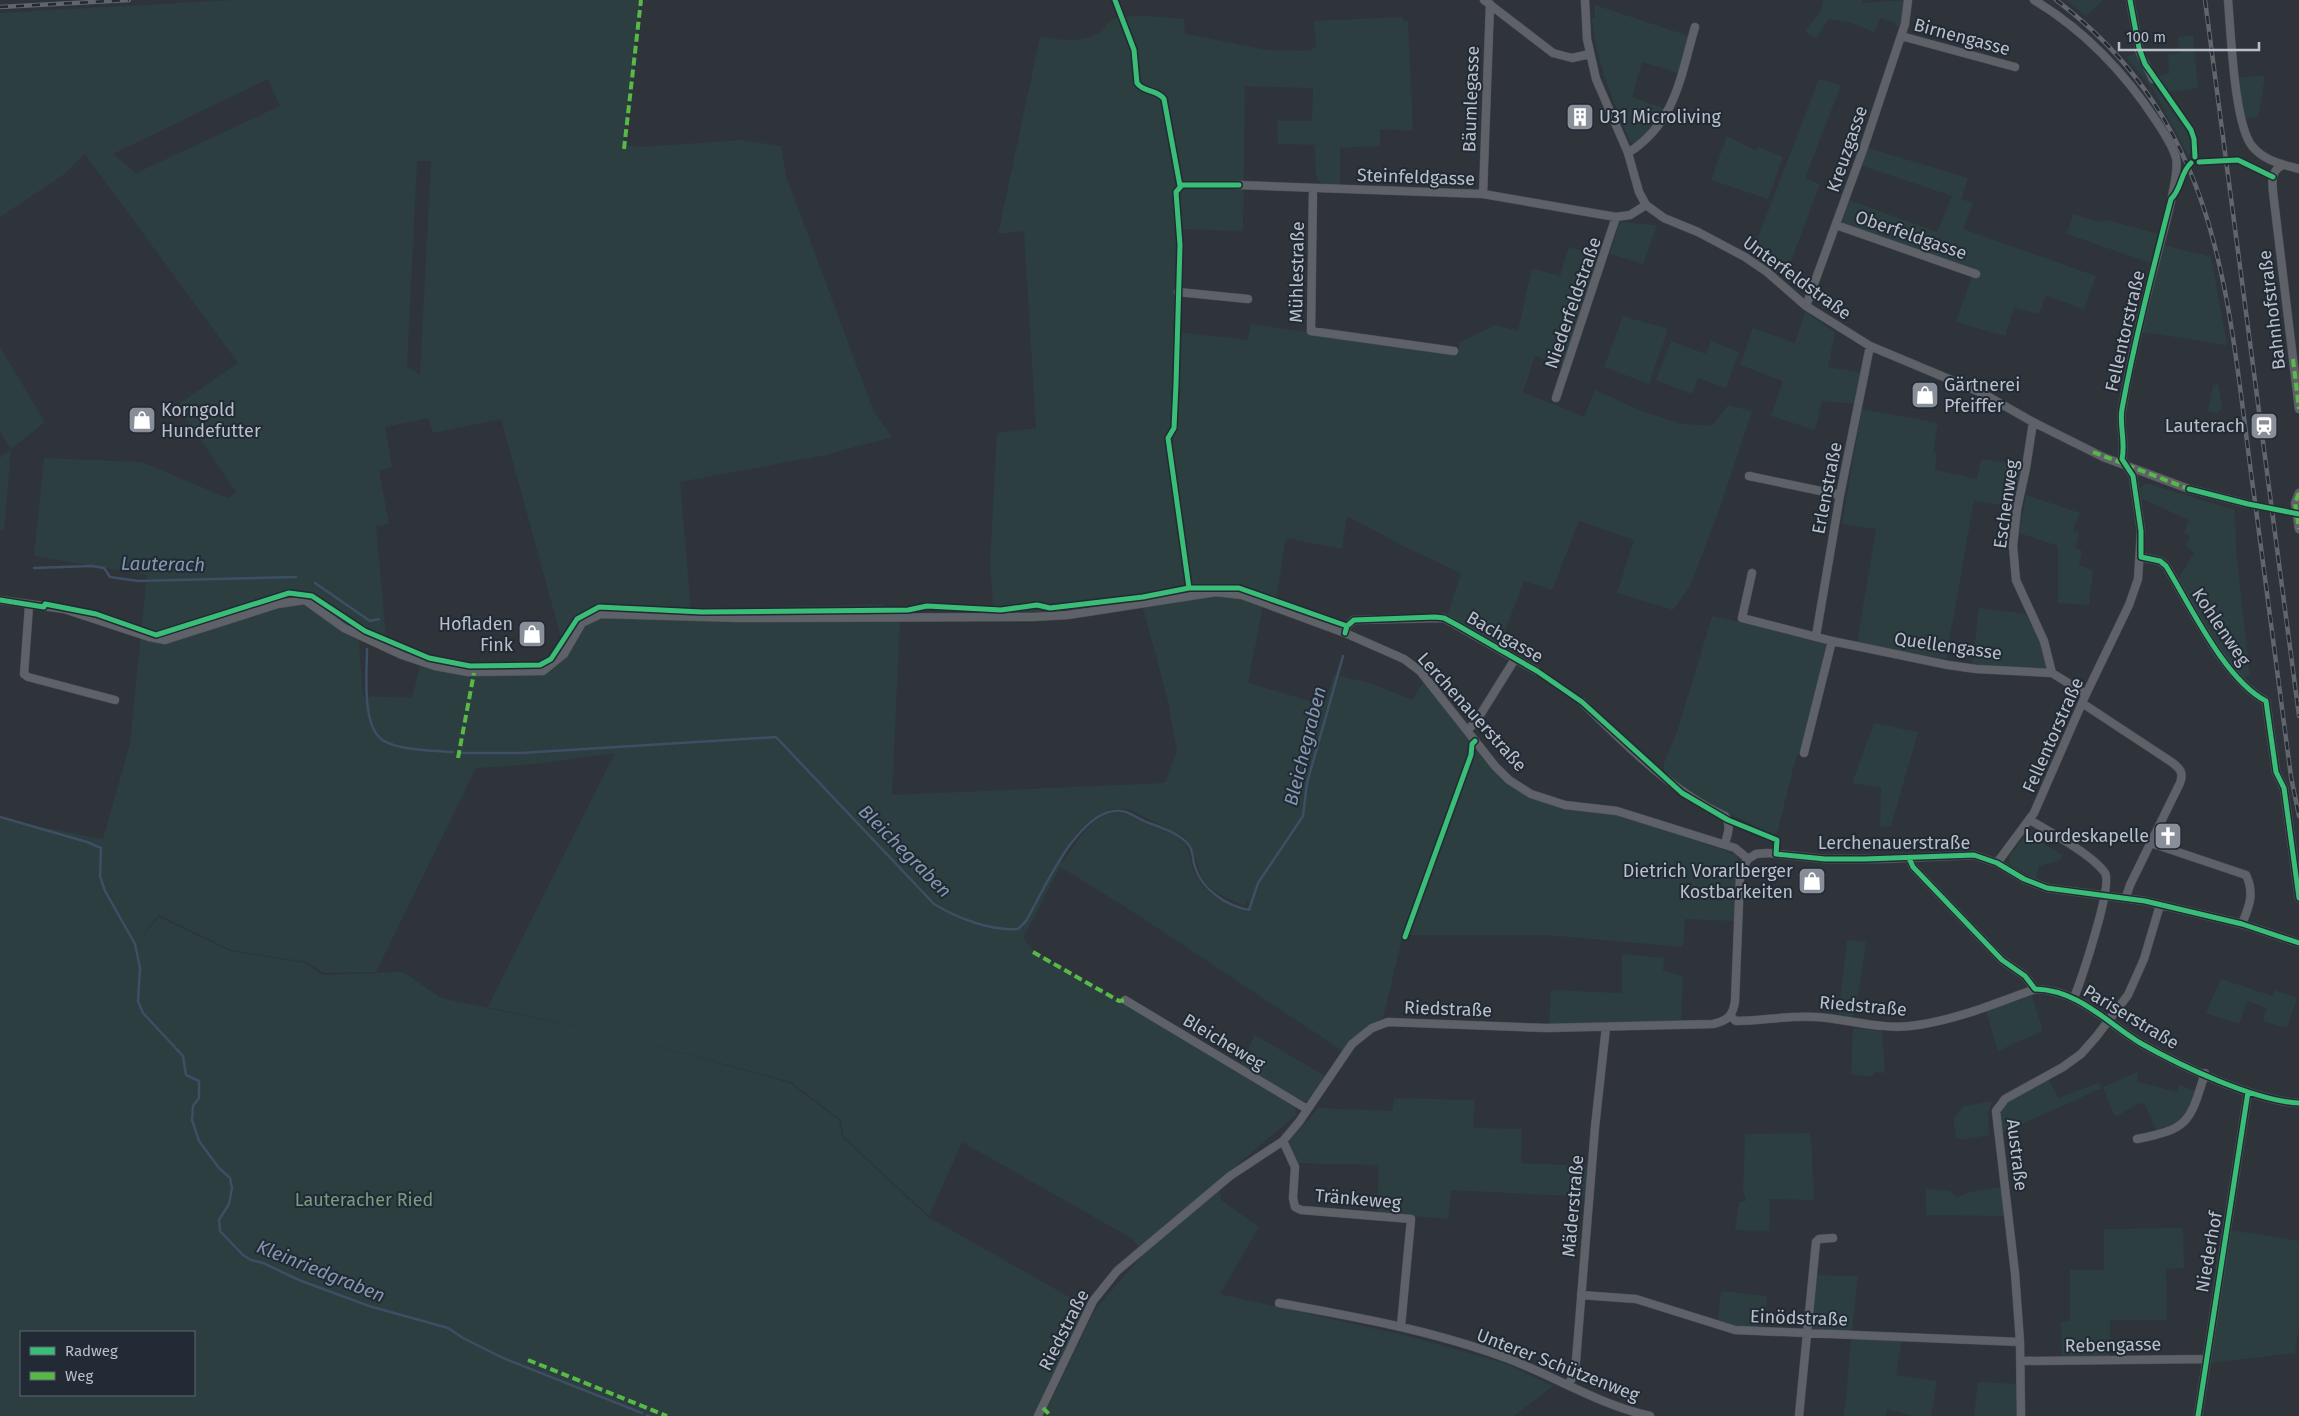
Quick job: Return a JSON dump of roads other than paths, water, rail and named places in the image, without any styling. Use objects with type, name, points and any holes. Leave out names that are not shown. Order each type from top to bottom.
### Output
[{"type":"street","points":[[1585,0],[1585,25],[1590,54],[1600,90],[1628,153],[1639,192],[1646,205],[1630,215],[1616,218]]},
{"type":"street","name":"Kreuzgasse","points":[[1806,306],[1836,225],[1907,18],[1908,0]]},
{"type":"street","name":"Fellentorstraße","points":[[1998,863],[2030,820],[2052,776],[2086,694],[2130,605],[2138,578],[2141,556],[2141,531],[2134,476],[2122,458],[2124,451],[2121,412],[2177,167],[2176,158],[2162,130],[2123,76],[2068,23],[2034,0]]},
{"type":"street","points":[[2130,0],[2140,53],[2154,79]]},
{"type":"street","points":[[2228,0],[2243,128],[2251,145],[2256,150],[2281,166],[2299,169]]},
{"type":"street","points":[[1487,2],[1553,53],[1572,58],[1590,54]]},
{"type":"street","name":"Bäumlegasse","points":[[1483,194],[1487,2]]},
{"type":"street","points":[[1628,153],[1641,145],[1667,115],[1695,26]]},
{"type":"street","name":"Birnengasse","points":[[1901,36],[2014,67]]},
{"type":"street","name":"Bahnhofstraße","points":[[2281,166],[2272,177],[2273,192],[2299,409]]},
{"type":"street","name":"Steinfeldgasse","points":[[1239,185],[1483,194],[1616,218]]},
{"type":"street","name":"Mühlestraße","points":[[1313,188],[1311,331],[1454,351]]},
{"type":"street","name":"Unterfeldstraße","points":[[1646,205],[1664,218],[1698,232],[1746,257],[1767,272],[1806,306],[1870,346],[1982,393],[2033,422],[2103,457],[2189,489],[2248,504]]},
{"type":"street","name":"Niederfeldstraße","points":[[1556,398],[1616,218]]},
{"type":"street","name":"Oberfeldgasse","points":[[1836,225],[1976,274]]},
{"type":"street","points":[[1178,292],[1248,299]]},
{"type":"street","name":"Erlenstraße","points":[[1816,636],[1840,495],[1870,346]]},
{"type":"street","name":"Eschenweg","points":[[2033,422],[2017,509],[2014,554],[2016,580],[2044,641],[2052,673]]},
{"type":"street","points":[[1749,476],[1840,495]]},
{"type":"street","points":[[2299,493],[2295,503],[2299,528]]},
{"type":"street","name":"Kohlenweg","points":[[2141,556],[2160,561],[2166,566],[2211,642],[2228,666],[2255,695],[2266,701],[2276,772],[2284,788],[2299,898]]},
{"type":"street","name":"Quellengasse","points":[[1752,573],[1742,618],[1832,640],[1969,668],[2052,673],[2086,694]]},
{"type":"street","name":"Lerchenauerstraße","points":[[0,600],[29,606],[64,609],[149,637],[165,640],[278,604],[306,600],[344,628],[402,655],[435,666],[468,672],[543,671],[564,654],[582,623],[594,616],[609,613],[722,618],[1033,617],[1077,614],[1216,592],[1242,595],[1346,633],[1404,658],[1420,671],[1495,766],[1509,780],[1531,794],[1565,804],[1617,811],[1736,848],[1748,859],[1756,854],[1767,853],[1825,859],[1909,858],[1965,854],[1986,858],[2024,879],[2047,888],[2126,897],[2242,924],[2299,943]]},
{"type":"street","points":[[29,606],[24,674],[28,677],[115,700]]},
{"type":"street","name":"Bachgasse","points":[[1346,633],[1347,626],[1354,620],[1444,618],[1537,671]]},
{"type":"street","points":[[1804,753],[1832,640]]},
{"type":"street","points":[[1468,730],[1477,720],[1515,659]]},
{"type":"street","points":[[1582,702],[1682,793],[1701,805],[1725,816],[1728,820],[1725,844]]},
{"type":"street","points":[[2082,703],[2181,769],[2183,774],[2180,784],[2130,884],[2126,897]]},
{"type":"street","name":"Fellentorstraße","points":[[2030,820],[2083,854],[2104,873],[2107,880],[2104,895]]},
{"type":"street","points":[[2151,843],[2246,875],[2251,894],[2250,904],[2242,924]]},
{"type":"street","points":[[1909,858],[1913,867],[2002,960],[2025,976],[2035,990]]},
{"type":"street","points":[[1730,1016],[1733,1012],[1734,1001],[1740,876],[1748,859]]},
{"type":"street","name":"Pariserstraße","points":[[2074,998],[2099,922],[2104,895]]},
{"type":"street","name":"Austraße","points":[[2021,1416],[2020,1342],[2007,1198],[1996,1112],[2004,1099],[2063,1067],[2081,1054],[2110,1019],[2128,995],[2144,959],[2160,905]]},
{"type":"street","name":"Pariserstraße","points":[[2035,990],[2057,992],[2074,998],[2110,1019],[2141,1043],[2248,1092],[2285,1102],[2299,1103]]},
{"type":"street","name":"Riedstraße","points":[[1038,1416],[1093,1301],[1117,1271],[1230,1176],[1283,1141],[1352,1044],[1372,1028],[1388,1022],[1547,1028],[1713,1024],[1725,1021],[1730,1016],[1736,1021],[1796,1016],[1818,1017],[1884,1027],[1917,1026],[1966,1014],[2035,990]]},
{"type":"street","name":"Bleicheweg","points":[[1125,1000],[1307,1109]]},
{"type":"street","name":"Mäderstraße","points":[[1568,1385],[1575,1373],[1606,1027]]},
{"type":"street","points":[[2137,1139],[2166,1133],[2176,1129],[2186,1121],[2192,1111],[2205,1073]]},
{"type":"street","name":"Niederhof","points":[[2198,1416],[2248,1092]]},
{"type":"street","name":"Tränkeweg","points":[[1283,1141],[1295,1167],[1293,1198],[1295,1206],[1301,1210],[1411,1219],[1401,1326]]},
{"type":"street","points":[[1799,1416],[1816,1242],[1819,1239],[1833,1238]]},
{"type":"street","name":"Einödstraße","points":[[1581,1296],[1636,1299],[1735,1330],[2020,1342]]},
{"type":"street","name":"Unterer Schützenweg","points":[[1279,1303],[1401,1326],[1507,1358],[1637,1413],[1650,1416]]},
{"type":"street","name":"Rebengasse","points":[[2021,1361],[2206,1359]]},
{"type":"waterway","name":"Lauterach","points":[[34,568],[92,566],[104,568],[110,577],[138,581],[296,577]]},
{"type":"waterway","name":"Lauterach","points":[[315,583],[370,621],[379,619]]},
{"type":"waterway","name":"Bleichegraben","points":[[367,649],[367,699],[372,725],[377,734],[384,741],[399,746],[418,750],[453,752]]},
{"type":"waterway","name":"Bleichegraben","points":[[462,753],[521,753],[776,737],[934,904],[963,919],[985,926],[1018,929],[1026,921],[1051,874],[1074,840],[1086,826],[1100,816],[1114,811],[1128,813],[1179,836],[1191,849],[1198,875],[1209,890],[1224,901],[1249,910],[1258,883],[1303,816],[1307,783],[1343,656]]},
{"type":"waterway","name":"Kleinriedgraben","points":[[0,817],[87,842],[101,848],[100,876],[105,891],[135,944],[140,968],[138,1001],[143,1013],[183,1056],[186,1075],[199,1081],[199,1098],[193,1106],[192,1120],[199,1141],[219,1168],[230,1178],[232,1188],[229,1204],[219,1220],[220,1231],[243,1255],[299,1280],[369,1306],[448,1328],[463,1338],[503,1358],[642,1413]]},
{"type":"tunnel","points":[[2248,504],[2299,514]]},
{"type":"railway","points":[[0,7],[129,0]]},
{"type":"railway","points":[[2056,0],[2110,48],[2151,99],[2183,154],[2205,213],[2221,274],[2233,338],[2291,777],[2299,816]]},
{"type":"railway","points":[[2205,0],[2299,716]]},
{"type":"place","name":"U31 Microliving","points":[[1580,117]]},
{"type":"place","name":"Gärtnerei Pfeiffer","points":[[1925,395]]},
{"type":"place","name":"Korngold Hundefutter","points":[[142,420]]},
{"type":"place","name":"Lauterach","points":[[2264,426]]},
{"type":"place","name":"Hofladen Fink","points":[[532,634]]},
{"type":"place","name":"Lourdeskapelle","points":[[2168,836]]},
{"type":"place","name":"Dietrich Vorarlberger Kostbarkeiten","points":[[1812,881]]},
{"type":"park label","name":"Lauteracher Ried","points":[[364,1200]]}]
